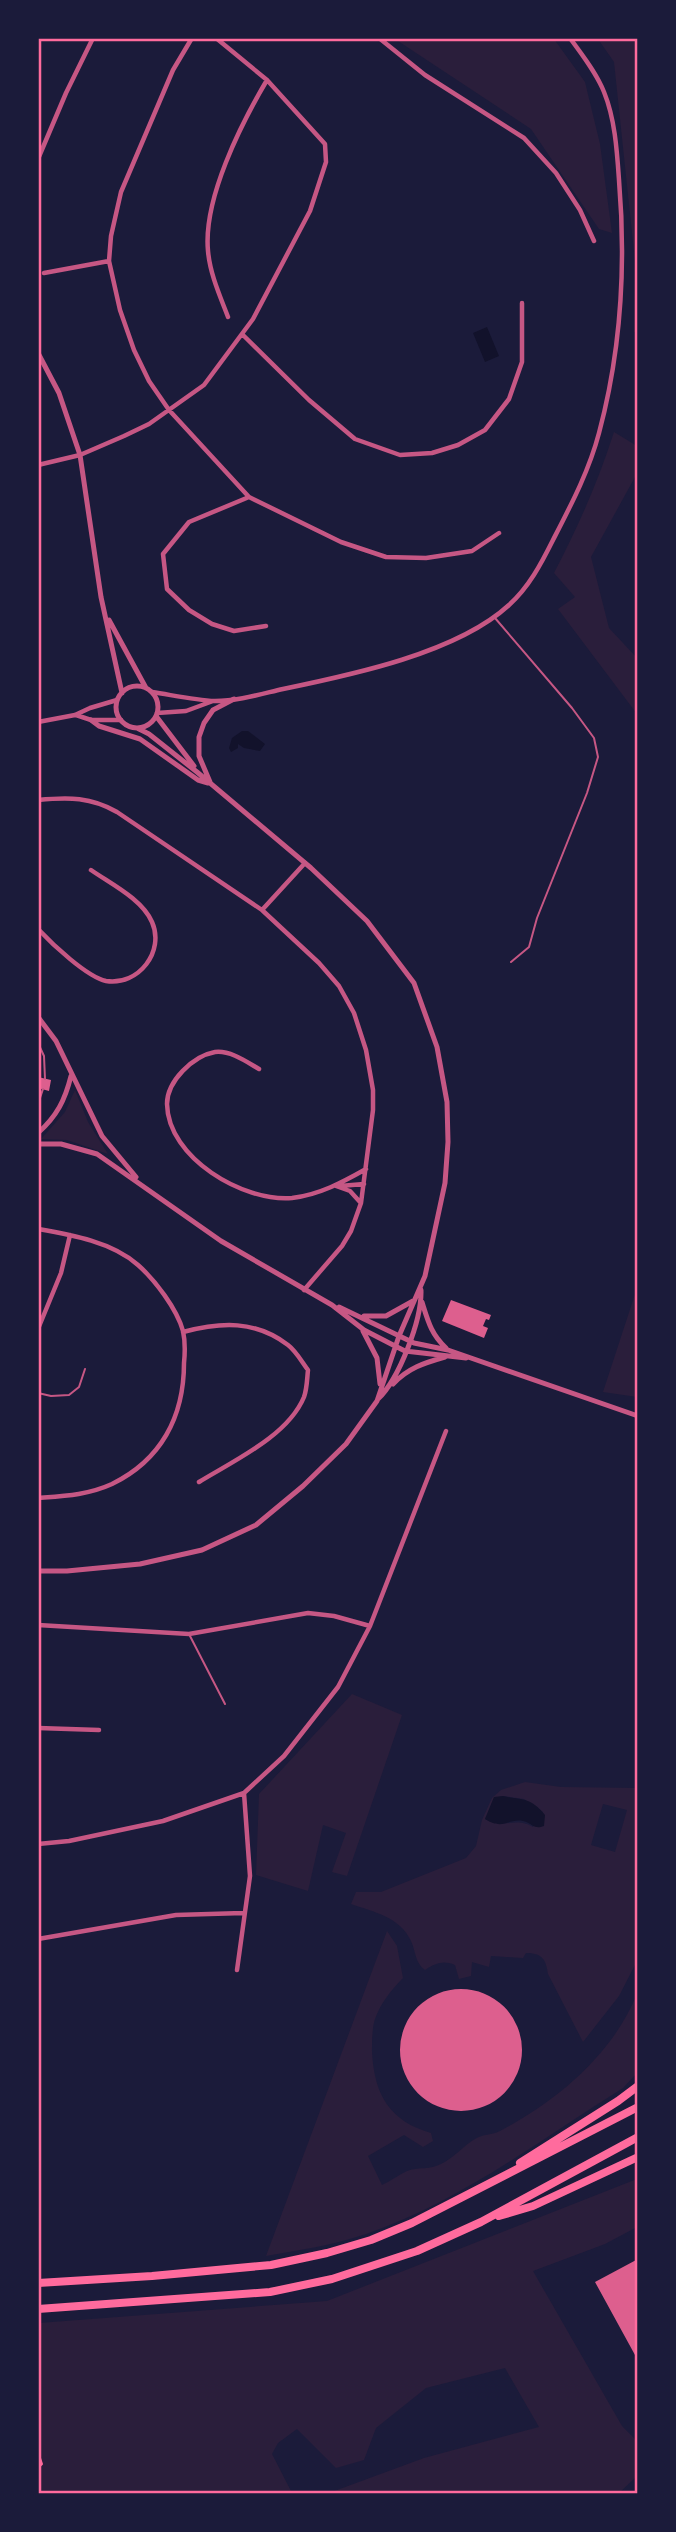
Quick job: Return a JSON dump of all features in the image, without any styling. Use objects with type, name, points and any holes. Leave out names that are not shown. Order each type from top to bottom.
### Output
[{"type":"highway","points":[[455,2202],[638,2086]]},
{"type":"highway","points":[[38,2283],[271,2265],[327,2253],[412,2223],[638,2107]]},
{"type":"highway","points":[[38,2309],[270,2292],[332,2278],[417,2251],[481,2222],[638,2137]]},
{"type":"highway","points":[[481,2222],[533,2206],[638,2157]]},
{"type":"street","points":[[38,159],[93,38]]},
{"type":"street","points":[[192,38],[173,70],[121,192],[111,236],[109,261],[120,310],[134,350],[149,381],[169,410],[249,497],[341,542],[386,558],[426,558],[472,551],[499,533]]},
{"type":"street","points":[[38,465],[80,455],[149,424],[204,385],[243,335],[287,258],[310,211],[326,162],[325,144],[267,80],[216,38]]},
{"type":"street","points":[[379,38],[425,75],[524,138],[556,173],[580,210],[594,242]]},
{"type":"street","points":[[388,1389],[419,1317],[421,1287],[445,1184],[448,1142],[447,1102],[437,1047],[414,983],[367,921],[305,863],[197,772],[149,734],[128,726],[121,720],[116,708],[117,700],[133,686],[152,692],[214,701],[323,681],[407,658],[451,641],[495,618],[525,589],[538,570],[582,485],[599,434],[612,377],[621,293],[622,217],[617,153],[604,93],[595,74],[570,38]]},
{"type":"street","points":[[228,317],[216,287],[208,252],[208,231],[212,207],[230,154],[245,118],[267,80]]},
{"type":"street","points":[[44,273],[109,261]]},
{"type":"street","points":[[243,335],[309,400],[355,439],[400,455],[432,453],[458,445],[485,430],[509,399],[522,362],[522,303]]},
{"type":"street","points":[[38,353],[58,393],[80,455],[91,536],[122,693]]},
{"type":"street","points":[[249,497],[189,522],[163,554],[167,589],[189,610],[212,624],[234,631],[266,626]]},
{"type":"street","points":[[105,613],[146,688]]},
{"type":"street","points":[[137,728],[148,725],[156,715],[157,702],[152,692]]},
{"type":"street","points":[[211,784],[200,756],[199,737],[213,710],[234,699]]},
{"type":"street","points":[[38,722],[75,715],[117,700]]},
{"type":"street","points":[[156,715],[187,711],[214,701]]},
{"type":"street","points":[[75,715],[92,720],[121,720]]},
{"type":"street","points":[[156,715],[197,772]]},
{"type":"street","points":[[92,720],[99,726],[140,739],[198,780],[211,784]]},
{"type":"street","points":[[38,800],[71,797],[102,803],[262,910],[319,963],[339,986],[354,1013],[366,1050],[373,1090],[361,1203],[351,1231],[342,1246],[304,1290]]},
{"type":"street","points":[[262,910],[305,863]]},
{"type":"street","points":[[38,929],[87,972],[106,981],[128,978],[151,959],[157,944],[152,921],[139,904],[91,870]]},
{"type":"street","points":[[38,1017],[56,1041],[102,1136],[142,1184]]},
{"type":"street","points":[[259,1069],[239,1056],[216,1052],[180,1073],[170,1088],[167,1104],[178,1137],[189,1153],[226,1182],[249,1193],[295,1198],[336,1186],[364,1184]]},
{"type":"street","points":[[38,1133],[59,1110],[71,1076]]},
{"type":"street","points":[[38,1144],[61,1144],[97,1154],[221,1241],[332,1305],[364,1330],[405,1350],[448,1353]]},
{"type":"street","points":[[336,1186],[366,1169]]},
{"type":"street","points":[[336,1186],[350,1191],[361,1203]]},
{"type":"street","points":[[38,1229],[71,1235],[112,1248],[138,1265],[171,1304],[183,1332],[184,1391],[170,1431],[142,1465],[112,1484],[84,1494],[38,1499]]},
{"type":"street","points":[[38,1329],[61,1273],[71,1235]]},
{"type":"street","points":[[361,1316],[386,1316],[419,1299]]},
{"type":"street","points":[[377,1401],[399,1336],[419,1299]]},
{"type":"street","points":[[419,1299],[430,1329],[448,1353]]},
{"type":"street","points":[[332,1305],[409,1340],[638,1416]]},
{"type":"street","points":[[356,1322],[373,1347],[380,1387]]},
{"type":"street","points":[[183,1332],[228,1323],[256,1328],[289,1345],[308,1370],[305,1396],[291,1420],[251,1451],[199,1482]]},
{"type":"street","points":[[38,1570],[67,1571],[140,1564],[202,1550],[256,1525],[303,1486],[346,1444],[377,1401],[402,1374],[448,1353]]},
{"type":"street","points":[[38,1844],[69,1841],[163,1821],[244,1793],[293,1746],[338,1687],[370,1626],[446,1431]]},
{"type":"street","points":[[38,1625],[189,1634],[308,1613],[334,1616],[370,1626]]},
{"type":"street","points":[[38,1728],[99,1730]]},
{"type":"street","points":[[237,1970],[250,1876],[244,1793]]},
{"type":"street","points":[[38,1939],[163,1917],[243,1913]]},
{"type":"lane","points":[[495,618],[572,708],[594,738],[598,757],[587,793],[537,918],[529,947],[511,962]]},
{"type":"lane","points":[[38,1043],[44,1056],[45,1079]]},
{"type":"lane","points":[[38,1104],[43,1089]]},
{"type":"lane","points":[[38,1393],[51,1396],[69,1395],[79,1387],[85,1368]]},
{"type":"lane","points":[[189,1634],[225,1704]]},
{"type":"path","points":[[38,2452],[42,2464],[38,2468]]},
{"type":"shaded area","points":[[395,39],[554,39],[585,82],[600,144],[612,233],[599,229],[531,129]]},
{"type":"shaded area","points":[[598,39],[637,39],[637,333],[634,332],[635,261],[614,62]]},
{"type":"shaded area","points":[[487,327],[499,356],[485,362],[473,333]]},
{"type":"shaded area","points":[[614,432],[637,446],[637,472],[591,557],[609,628],[637,658],[637,714],[558,609],[575,597],[554,573],[587,504]]},
{"type":"shaded area","points":[[242,731],[248,731],[265,744],[260,751],[238,744],[238,748],[231,752],[229,748],[232,738]]},
{"type":"shaded area","points":[[75,1090],[88,1122],[108,1154],[67,1140],[41,1139],[65,1112]]},
{"type":"shaded area","points":[[637,1288],[637,1397],[603,1392]]},
{"type":"shaded area","points":[[352,1694],[402,1715],[347,1876],[332,1872],[346,1833],[323,1825],[308,1891],[256,1875],[259,1794]]},
{"type":"shaded area","points":[[525,1782],[561,1787],[637,1788],[637,1961],[619,1996],[583,2042],[548,1974],[546,1964],[536,1954],[526,1953],[523,1958],[491,1956],[489,1967],[472,1962],[471,1976],[459,1979],[455,1965],[451,1963],[440,1963],[425,1970],[417,1961],[411,1941],[400,1926],[386,1916],[351,1904],[356,1892],[381,1892],[466,1858],[476,1846],[482,1820],[492,1798],[501,1790]],"holes":[[[503,1796],[524,1799],[543,1812],[533,1827],[485,1819],[494,1798]],[[603,1804],[627,1810],[615,1852],[591,1845]]]},
{"type":"shaded area","points":[[494,1797],[526,1800],[534,1805],[545,1815],[544,1826],[537,1827],[518,1821],[496,1824],[485,1819]]},
{"type":"shaded area","points":[[387,1931],[397,1946],[403,1978],[383,2002],[374,2023],[372,2051],[376,2080],[386,2104],[394,2113],[416,2128],[431,2133],[433,2141],[423,2147],[404,2135],[368,2156],[382,2185],[410,2170],[441,2164],[475,2139],[500,2131],[542,2106],[562,2091],[598,2056],[613,2037],[637,1994],[637,2073],[623,2088],[530,2149],[434,2205],[354,2238],[266,2256]]},
{"type":"shaded area","points":[[637,2179],[637,2227],[605,2244],[533,2271],[622,2426],[637,2441],[637,2476],[619,2493],[329,2493],[424,2458],[539,2427],[505,2368],[426,2388],[376,2428],[364,2460],[336,2468],[297,2429],[278,2443],[272,2454],[292,2493],[39,2494],[39,2323],[327,2301]]},
{"type":"building","points":[[38,1077],[51,1080],[49,1091],[38,1088]]},
{"type":"building","points":[[451,1300],[491,1315],[483,1326],[488,1328],[484,1338],[442,1321]]},
{"type":"building","points":[[461,1989],[484,1994],[504,2007],[517,2027],[522,2050],[517,2073],[504,2093],[484,2106],[461,2111],[438,2106],[418,2093],[405,2073],[400,2050],[405,2027],[418,2007],[438,1994]]},
{"type":"building","points":[[638,2259],[638,2354],[635,2355],[595,2282]]}]
